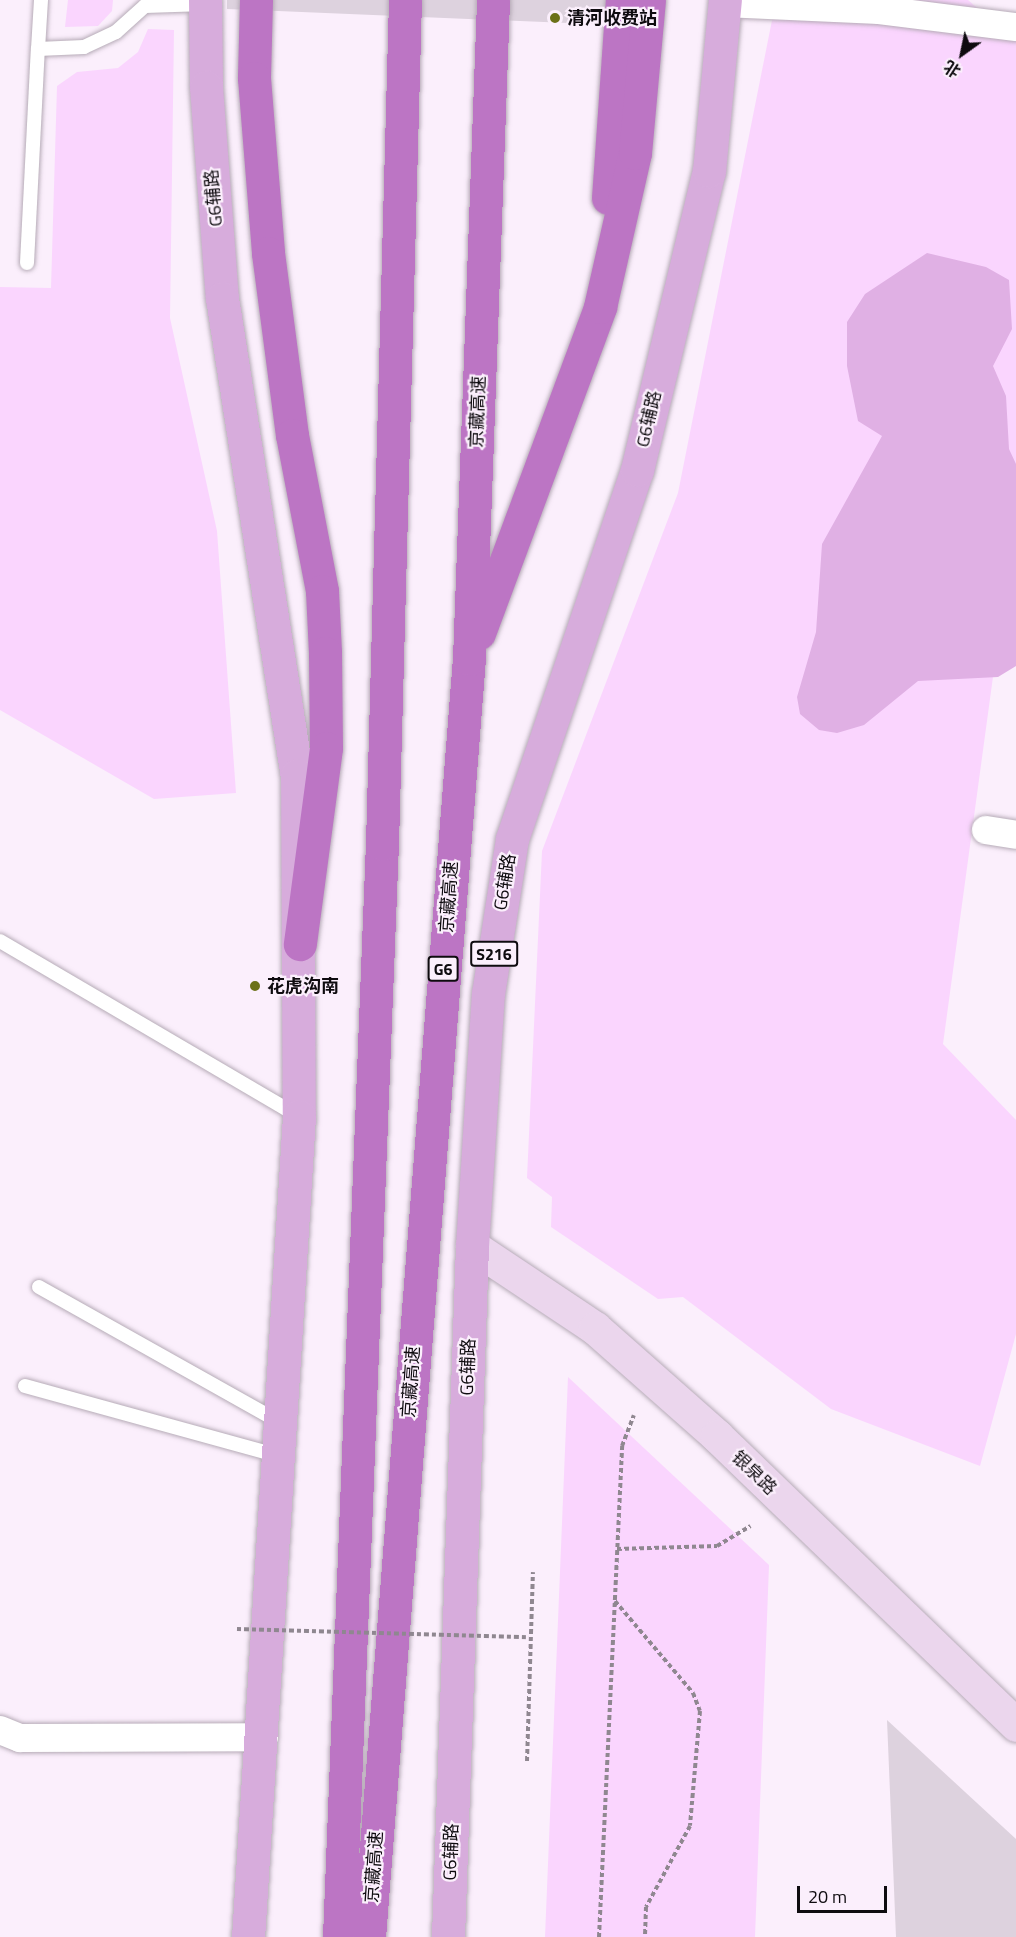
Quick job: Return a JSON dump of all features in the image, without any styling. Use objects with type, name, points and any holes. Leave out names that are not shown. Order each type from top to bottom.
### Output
[{"type":"highway","points":[[256,0],[254,78],[268,253],[291,435],[322,591],[325,653],[326,748],[300,944]]},
{"type":"highway","name":"京藏高速","points":[[339,1937],[382,844],[405,0]]},
{"type":"highway","name":"京藏高速","points":[[369,1937],[469,660],[493,0]]},
{"type":"highway","points":[[600,307],[622,0]]},
{"type":"highway","points":[[469,660],[600,307],[635,153],[650,0]]},
{"type":"main road","name":"G6辅路","points":[[205,2],[222,297],[297,775],[300,944],[299,1116],[276,1455],[264,1737],[248,1937]]},
{"type":"main road","name":"G6辅路","points":[[448,1937],[472,1246],[488,994],[512,839],[637,470],[709,171],[725,2]]},
{"type":"main road","name":"银泉路","points":[[472,1246],[603,1335],[717,1436],[1016,1725]]},
{"type":"street","points":[[725,2],[879,10],[1016,27]]},
{"type":"street","points":[[986,830],[1016,835]]},
{"type":"street","points":[[0,1730],[20,1738],[264,1737]]},
{"type":"lane","points":[[27,263],[41,0]]},
{"type":"lane","points":[[38,49],[84,47],[116,33],[144,3],[205,2]]},
{"type":"lane","points":[[0,941],[299,1116]]},
{"type":"lane","points":[[39,1287],[280,1421]]},
{"type":"lane","points":[[25,1386],[276,1455]]},
{"type":"path","points":[[599,1937],[622,1446],[634,1415]]},
{"type":"path","points":[[617,1550],[717,1546],[750,1526]]},
{"type":"path","points":[[527,1761],[529,1637],[533,1572]]},
{"type":"path","points":[[614,1600],[693,1693],[700,1711],[690,1826],[646,1907],[645,1937]]},
{"type":"path","points":[[237,1629],[529,1637]]},
{"type":"shaded area","points":[[68,0],[113,0],[112,11],[98,26],[65,27]]},
{"type":"shaded area","points":[[776,0],[968,0],[1016,42],[1016,508],[943,1044],[1016,1120],[1016,1334],[980,1466],[831,1409],[683,1297],[658,1299],[551,1227],[552,1197],[527,1178],[542,851],[678,493]]},
{"type":"shaded area","points":[[148,29],[174,30],[170,318],[217,531],[236,793],[154,799],[0,710],[0,287],[51,288],[57,86],[77,72],[118,68],[138,52]]},
{"type":"shaded area","points":[[927,253],[986,267],[1009,280],[1012,329],[993,366],[1006,396],[1009,449],[1016,464],[1016,666],[998,677],[918,681],[864,725],[837,733],[819,730],[800,714],[797,697],[816,632],[822,544],[882,436],[858,421],[847,366],[847,322],[865,294]]},
{"type":"shaded area","points":[[568,1377],[769,1565],[755,1937],[545,1937]]},
{"type":"building","name":"清河收费站","points":[[227,0],[666,0],[664,27],[227,9]]},
{"type":"building","points":[[887,1720],[1016,1839],[1016,1937],[896,1937]]},
{"type":"place","name":"清河收费站","points":[[555,18]]},
{"type":"place","name":"花虎沟南","points":[[255,986]]}]
